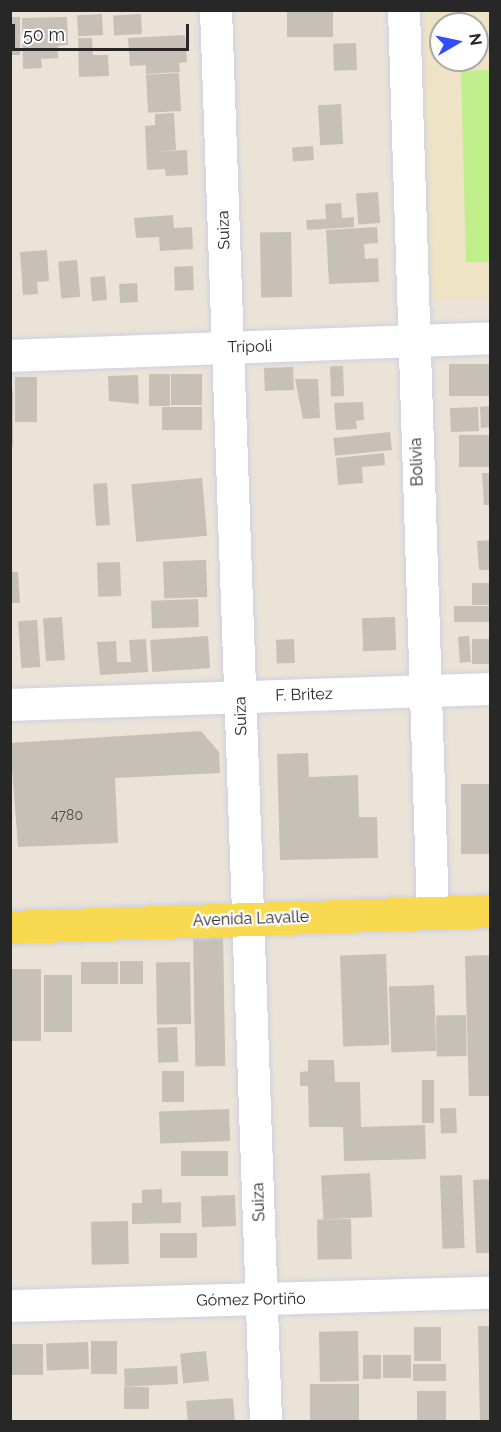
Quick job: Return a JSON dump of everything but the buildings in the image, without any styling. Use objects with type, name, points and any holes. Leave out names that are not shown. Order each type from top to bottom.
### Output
[{"type":"main road","name":"Avenida Lavalle","points":[[10,927],[490,911]]},
{"type":"street","name":"Suiza","points":[[216,10],[248,919],[264,1300],[266,1422]]},
{"type":"street","name":"Bolivia","points":[[404,10],[433,913]]},
{"type":"street","name":"Trípoli","points":[[10,356],[490,338]]},
{"type":"street","name":"F. Britez","points":[[10,705],[490,689]]},
{"type":"street","name":"Gómez Portiño","points":[[10,1306],[490,1293]]},
{"type":"shaded area","points":[[424,11],[490,11],[490,298],[425,300]]},
{"type":"green space","points":[[489,70],[490,262],[466,262],[461,72],[489,72]]}]
